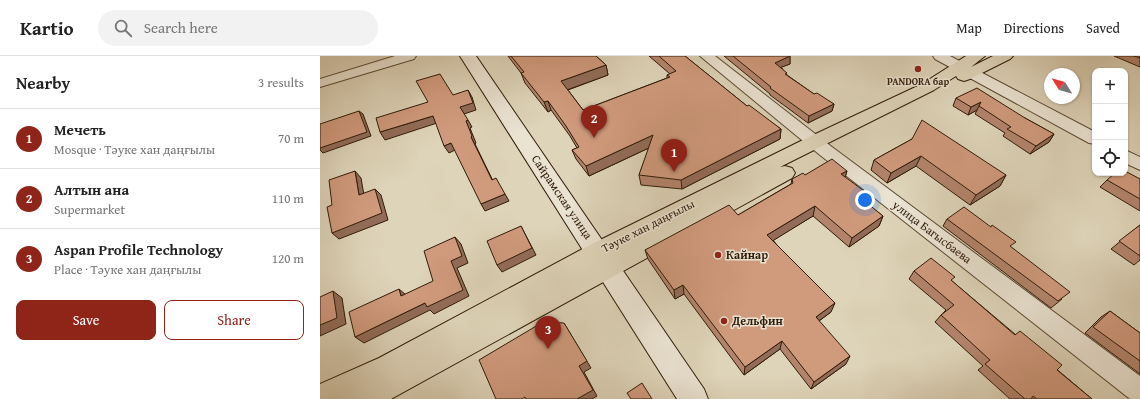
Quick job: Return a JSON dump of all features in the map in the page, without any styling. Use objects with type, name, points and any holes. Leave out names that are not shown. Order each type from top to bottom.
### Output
[{"type":"main road","name":"Сайрамская улица","points":[[468,56],[694,399]]},
{"type":"main road","name":"Тәуке хан даңғылы","points":[[320,398],[389,366],[603,260],[972,66],[1005,56]]},
{"type":"main road","name":"Тәуке хан даңғылы","points":[[362,399],[603,260]]},
{"type":"street","points":[[320,83],[409,56]]},
{"type":"street","name":"улица Багысбаева","points":[[707,56],[820,146],[1140,391]]},
{"type":"street","points":[[940,56],[972,66],[1092,138]]},
{"type":"street","points":[[1128,158],[1140,164]]},
{"type":"building","points":[[511,56],[596,56],[606,65],[561,81],[583,110],[670,77],[667,75],[676,71],[659,56],[685,56],[747,106],[749,105],[781,129],[681,180],[639,175],[653,135],[586,166],[572,150],[579,147],[566,126],[548,101],[544,102],[521,73],[524,72]]},
{"type":"building","points":[[733,56],[790,56],[775,63],[787,73],[785,74],[814,94],[817,93],[834,104],[809,116],[770,88],[771,87]]},
{"type":"building","points":[[440,74],[453,95],[468,90],[473,103],[460,107],[468,120],[466,121],[472,136],[471,137],[492,180],[496,178],[505,194],[481,204],[451,143],[444,146],[433,116],[380,132],[376,118],[428,102],[416,81]]},
{"type":"building","points":[[977,88],[1054,134],[1036,146],[1007,129],[1011,127],[979,106],[981,102],[971,107],[956,98]]},
{"type":"building","points":[[359,111],[367,132],[320,148],[320,124]]},
{"type":"building","points":[[922,120],[1006,175],[976,195],[921,156],[891,173],[874,160],[912,139]]},
{"type":"building","points":[[832,159],[847,171],[841,174],[864,191],[857,195],[883,216],[852,238],[815,206],[767,235],[835,303],[816,317],[850,356],[814,382],[782,341],[745,367],[683,285],[674,290],[645,250],[729,205],[738,215],[793,183],[792,179],[803,173],[805,175]]},
{"type":"building","points":[[355,171],[359,195],[375,189],[382,213],[332,233],[327,207],[332,205],[329,180]]},
{"type":"building","points":[[1128,173],[1140,179],[1140,199],[1107,180],[1112,176],[1128,176]]},
{"type":"building","points":[[964,207],[991,227],[992,225],[1016,242],[1010,246],[1070,292],[1058,301],[947,219]]},
{"type":"building","points":[[1140,225],[1140,256],[1119,241]]},
{"type":"building","points":[[521,226],[532,248],[497,265],[487,241]]},
{"type":"building","points":[[455,237],[462,256],[451,261],[463,290],[427,307],[425,303],[355,337],[349,312],[399,289],[401,296],[433,281],[424,251]]},
{"type":"building","points":[[931,258],[955,277],[951,280],[1015,335],[1020,331],[1062,365],[1057,370],[1092,399],[1037,399],[1033,396],[1031,399],[1025,399],[985,364],[990,360],[941,315],[954,305],[914,271]]},
{"type":"building","points":[[333,291],[337,318],[320,325],[320,297]]},
{"type":"building","points":[[1110,311],[1140,333],[1140,361],[1093,327]]},
{"type":"building","points":[[543,322],[564,323],[587,361],[579,366],[593,390],[577,399],[526,399],[525,397],[522,399],[496,399],[479,360]]},
{"type":"building","points":[[642,383],[652,399],[631,399],[627,393]]},
{"type":"place","name":"PANDORA бар","points":[[918,69]]},
{"type":"place","name":"Алтын ана","points":[[594,138]]},
{"type":"place","name":"Мечеть","points":[[674,172]]},
{"type":"place","name":"Кайнар","points":[[718,255]]},
{"type":"place","name":"Дельфин","points":[[724,321]]},
{"type":"place","name":"Aspan Profile Technology","points":[[548,349]]}]
